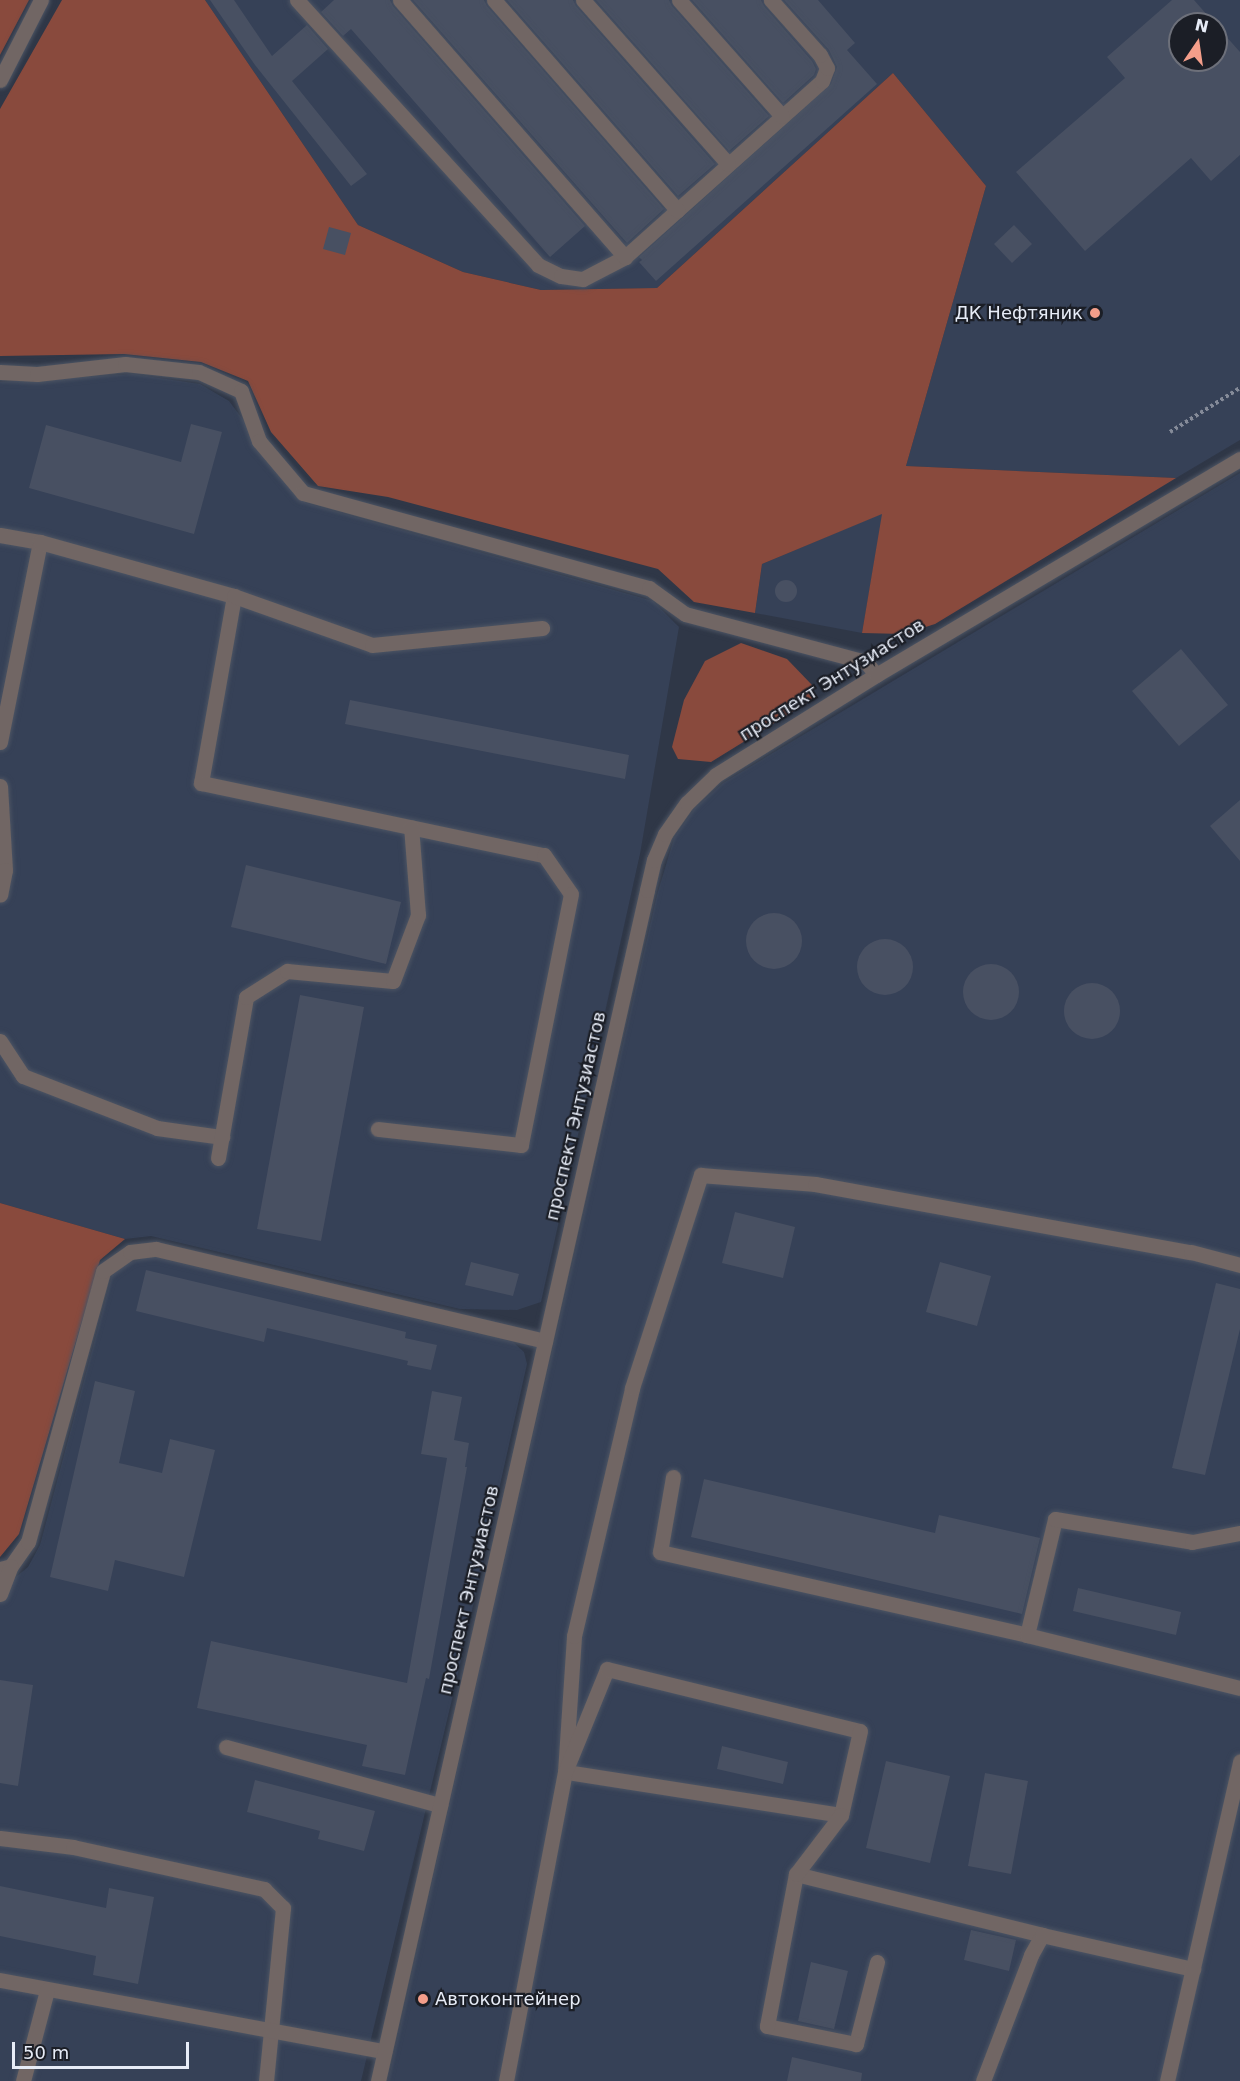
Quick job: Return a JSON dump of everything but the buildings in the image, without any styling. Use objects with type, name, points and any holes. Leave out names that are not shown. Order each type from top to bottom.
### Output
[{"type":"street","points":[[0,80],[42,0]]},
{"type":"street","points":[[297,0],[538,265],[561,276],[583,279],[625,257],[822,81],[826,68],[820,55],[771,0]]},
{"type":"street","points":[[400,0],[625,257]]},
{"type":"street","points":[[494,0],[677,210]]},
{"type":"street","points":[[584,0],[728,164]]},
{"type":"street","points":[[679,0],[782,116]]},
{"type":"street","points":[[0,372],[37,374],[125,364],[200,372],[241,391],[259,441],[303,493],[649,588],[685,614],[866,662],[876,675]]},
{"type":"street","name":"проспект Энтузиастов","points":[[378,2081],[647,890],[665,834],[687,803],[716,775],[876,675],[1240,459]]},
{"type":"street","points":[[0,535],[40,543],[234,596],[372,645],[542,628]]},
{"type":"street","points":[[0,742],[40,543]]},
{"type":"street","points":[[234,596],[201,783],[544,855],[571,894],[521,1145],[378,1129]]},
{"type":"street","points":[[0,786],[6,870],[0,895]]},
{"type":"street","points":[[218,1158],[246,997],[287,971],[393,981],[418,915],[411,827]]},
{"type":"street","points":[[0,1041],[23,1076],[158,1128],[222,1137]]},
{"type":"street","points":[[506,2081],[565,1772],[574,1636],[632,1388],[701,1176],[815,1184],[1191,1252],[1240,1264]]},
{"type":"street","points":[[0,1594],[5,1567],[28,1542],[103,1271],[130,1252],[156,1249],[545,1341]]},
{"type":"street","points":[[673,1477],[660,1552],[1027,1635],[1240,1688]]},
{"type":"street","points":[[1027,1635],[1055,1519],[1192,1542],[1240,1533]]},
{"type":"street","points":[[565,1772],[607,1669],[860,1731],[841,1815],[796,1874],[767,2026],[856,2044],[877,1962]]},
{"type":"street","points":[[226,1747],[440,1805]]},
{"type":"street","points":[[1167,2081],[1234,1810],[1240,1761]]},
{"type":"street","points":[[565,1772],[841,1815]]},
{"type":"street","points":[[0,1839],[73,1847],[264,1889],[283,1908],[273,2029],[266,2081]]},
{"type":"street","points":[[796,1874],[1042,1935],[1193,1969]]},
{"type":"street","points":[[983,2081],[1030,1955],[1042,1935]]},
{"type":"street","points":[[0,1980],[384,2050]]},
{"type":"street","points":[[23,2081],[47,1990]]},
{"type":"path","points":[[1170,432],[1240,388]]},
{"type":"shaded area","points":[[0,0],[29,0],[0,55]]},
{"type":"shaded area","points":[[62,0],[205,0],[358,225],[463,272],[541,290],[657,288],[893,73],[986,186],[906,466],[1176,478],[935,624],[904,634],[862,633],[882,514],[762,564],[755,613],[694,602],[658,569],[388,497],[318,486],[271,432],[248,381],[201,362],[124,354],[0,356],[0,109]]},
{"type":"shaded area","points":[[205,0],[1240,0],[1240,440],[1176,478],[906,466],[986,186],[893,73],[657,288],[541,290],[463,272],[358,225]]},
{"type":"shaded area","points":[[133,374],[200,384],[229,401],[306,503],[653,601],[679,627],[640,854],[541,1302],[517,1310],[460,1309],[151,1236],[125,1239],[0,1203],[0,382]]},
{"type":"shaded area","points":[[1240,473],[1240,2081],[388,2081],[486,1640],[657,895],[674,838],[695,808],[723,783]]},
{"type":"shaded area","points":[[883,513],[862,633],[755,613],[762,564]]},
{"type":"shaded area","points":[[741,643],[787,659],[813,686],[813,699],[711,762],[678,759],[672,747],[684,700],[705,661]]},
{"type":"shaded area","points":[[0,1203],[125,1239],[100,1260],[19,1534],[0,1557]]},
{"type":"shaded area","points":[[151,1256],[513,1342],[524,1352],[527,1364],[454,1691],[361,2081],[0,2081],[0,1583],[11,1581],[28,1567],[40,1545],[112,1275],[126,1264]]},
{"type":"place","name":"ДК Нефтяник","points":[[1095,313]]},
{"type":"place","name":"Автоконтейнер","points":[[423,1999]]}]
